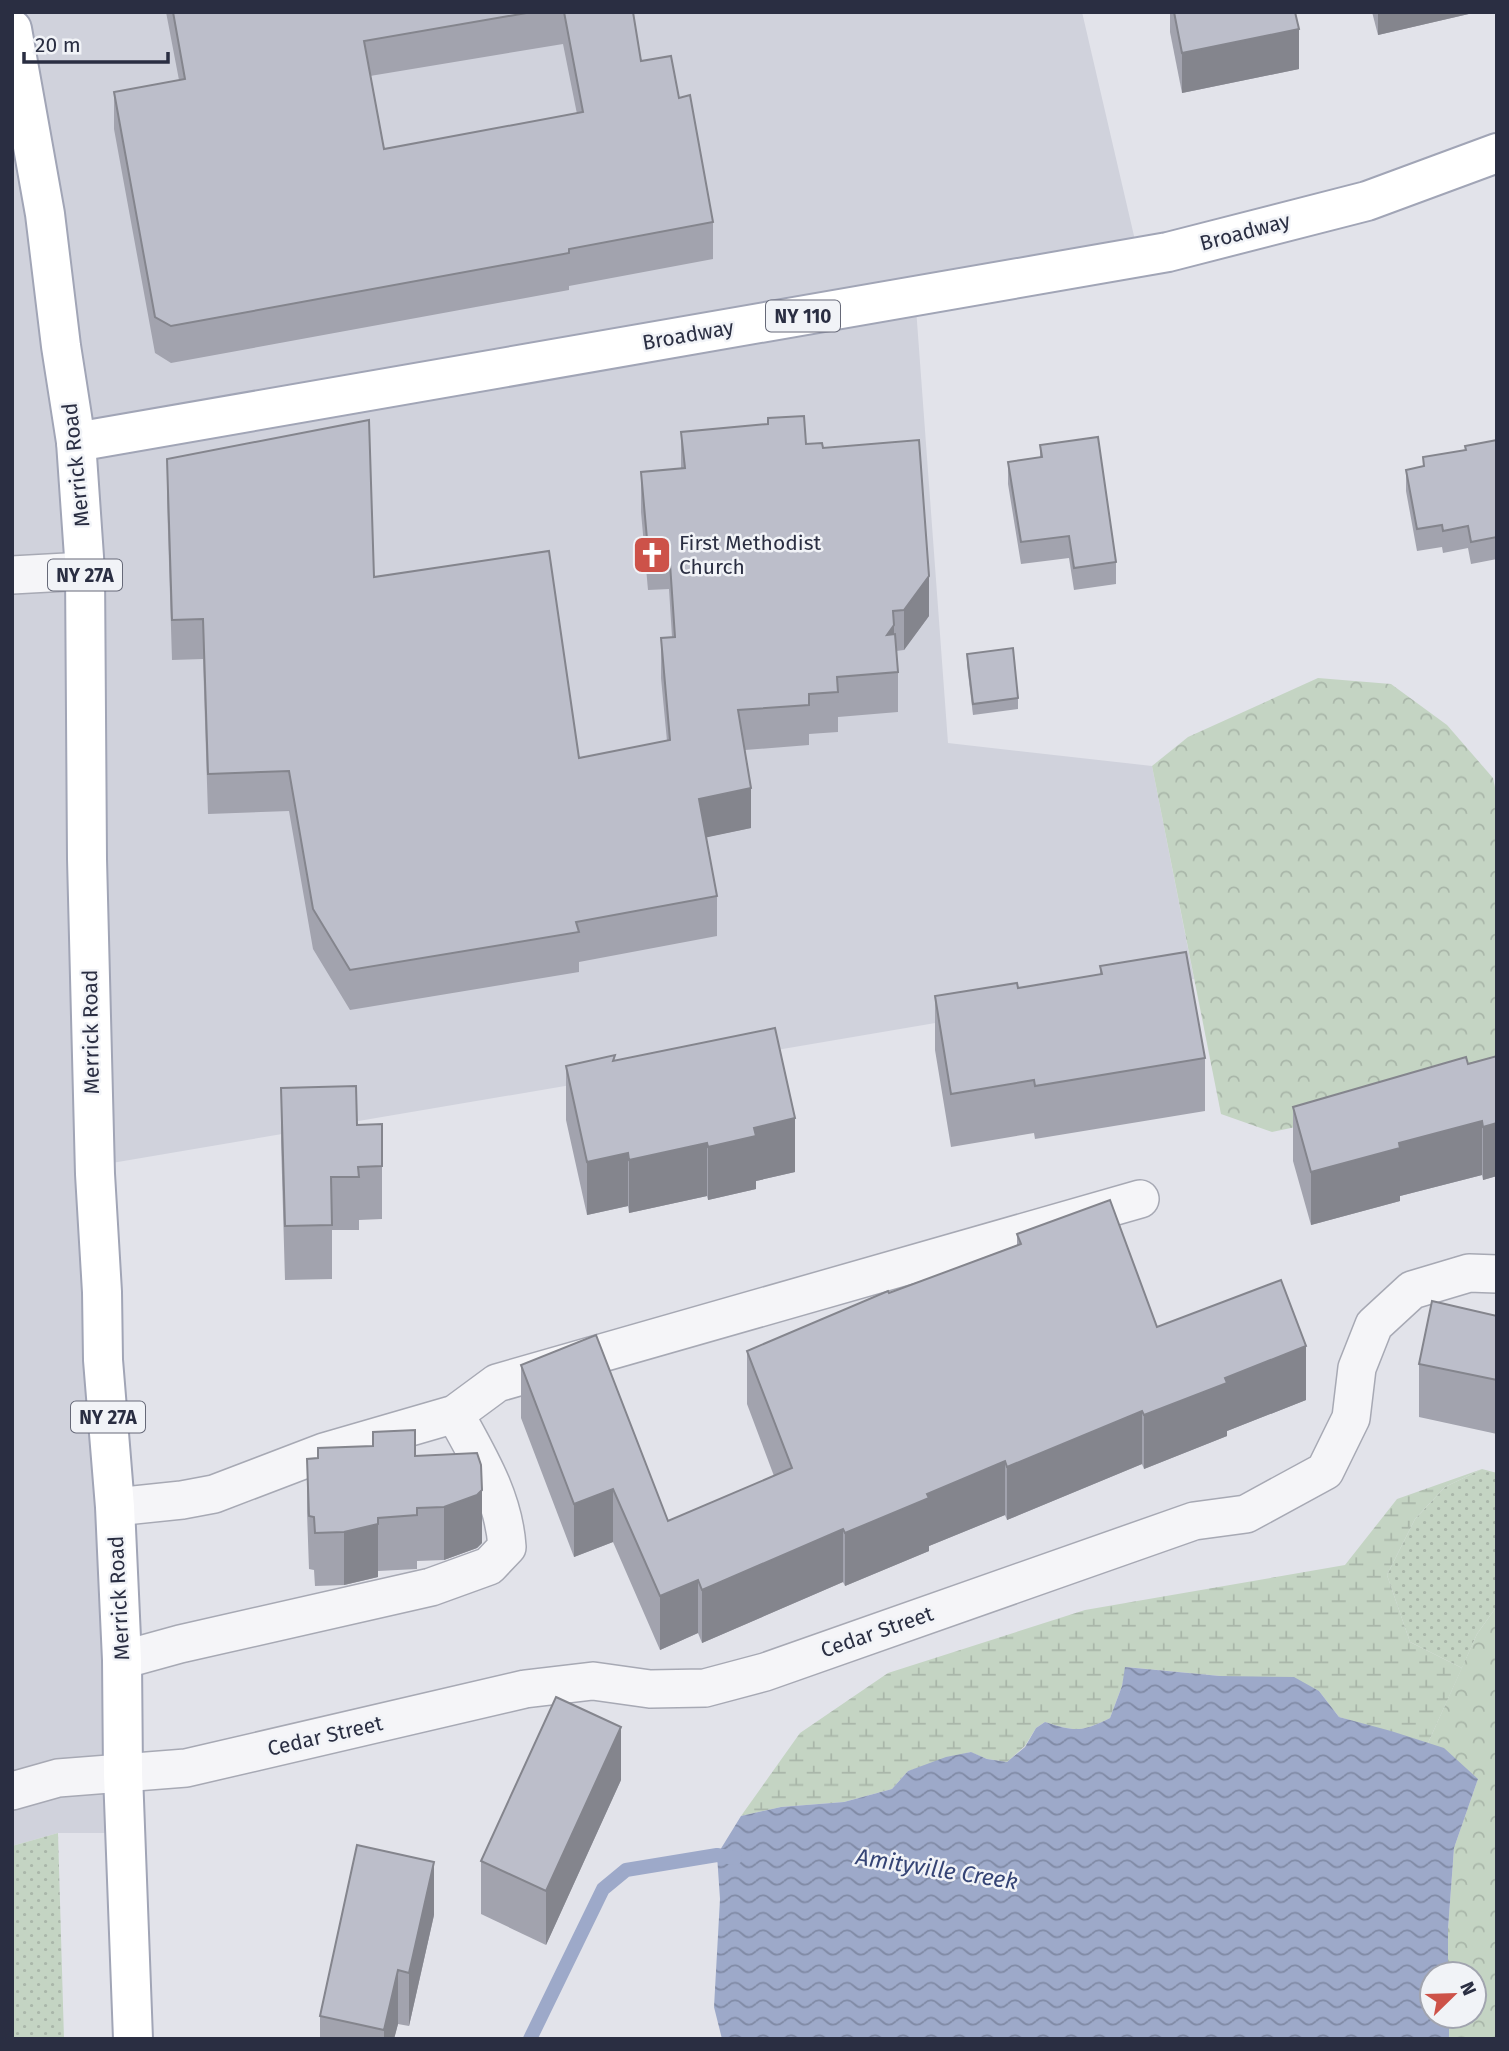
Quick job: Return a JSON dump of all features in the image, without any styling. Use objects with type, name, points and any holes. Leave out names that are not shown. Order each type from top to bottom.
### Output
[{"type":"main road","name":"Merrick Road","points":[[12,29],[45,214],[76,442],[85,571],[86,804],[95,1174],[103,1360],[115,1507],[122,1660],[123,1774],[133,2039]]},
{"type":"main road","name":"Broadway","points":[[76,442],[1168,252],[1367,201],[1497,153]]},
{"type":"street","points":[[12,575],[85,571]]},
{"type":"street","points":[[115,1507],[214,1494],[324,1452],[455,1414],[497,1383],[1140,1199]]},
{"type":"street","name":"Cedar Street","points":[[12,1791],[58,1778],[186,1768],[525,1689],[593,1681],[650,1689],[705,1688],[765,1672],[1194,1521],[1246,1514],[1325,1471],[1351,1418],[1357,1368],[1374,1325],[1412,1290],[1469,1273],[1497,1274]]},
{"type":"street","points":[[122,1660],[180,1644],[431,1587],[489,1566],[507,1547],[505,1523],[488,1475],[455,1414]]},
{"type":"shaded area","points":[[12,12],[1082,12],[1141,266],[916,308],[948,743],[1152,766],[1194,979],[106,1164],[144,1833],[58,1833],[12,1846]]},
{"type":"green space","points":[[1318,678],[1391,684],[1447,725],[1493,778],[1497,797],[1497,1084],[1272,1132],[1221,1114],[1152,766],[1188,737]]},
{"type":"green space","points":[[1482,1469],[1497,1473],[1497,1606],[1477,1634],[1462,1668],[1410,1642],[1387,1575],[1415,1519],[1445,1487]]},
{"type":"green space","points":[[1482,1469],[1445,1487],[1415,1519],[1387,1575],[1410,1642],[1462,1668],[1428,1743],[1339,1717],[1319,1691],[1220,1676],[1126,1667],[1110,1718],[1078,1729],[1045,1722],[1036,1728],[1025,1746],[1007,1762],[987,1759],[970,1752],[908,1771],[892,1789],[844,1802],[781,1807],[741,1816],[800,1733],[888,1673],[1085,1610],[1345,1565],[1397,1499]]},
{"type":"green space","points":[[1497,1606],[1497,2039],[1448,2039],[1448,2030],[1488,2030],[1488,1960],[1448,1960],[1454,1848],[1478,1779],[1428,1743],[1477,1634]]},
{"type":"green space","points":[[58,1833],[64,2039],[12,2039],[12,1846]]},
{"type":"water","points":[[1125,1667],[1220,1676],[1294,1677],[1319,1691],[1339,1717],[1444,1748],[1478,1779],[1454,1848],[1448,1960],[1418,1960],[1418,2030],[1449,2030],[1449,2039],[722,2039],[714,2007],[720,1899],[717,1855],[741,1816],[781,1807],[844,1802],[892,1789],[908,1771],[946,1757],[971,1752],[987,1759],[1007,1762],[1025,1747],[1036,1728],[1045,1722],[1078,1729],[1110,1718],[1122,1686]]},
{"type":"building","points":[[173,12],[532,12],[364,41],[384,149],[583,112],[564,12],[633,12],[641,61],[671,56],[679,98],[690,95],[713,222],[569,249],[569,253],[171,326],[155,317],[114,92],[185,79]]},
{"type":"building","points":[[1174,12],[1295,12],[1299,29],[1182,53]]},
{"type":"building","points":[[804,416],[806,444],[822,443],[823,448],[919,440],[929,576],[904,610],[893,611],[894,625],[887,635],[895,634],[898,672],[837,677],[838,692],[809,694],[809,705],[738,710],[751,788],[699,799],[717,896],[576,922],[579,932],[350,970],[313,909],[289,771],[208,774],[203,619],[172,620],[167,459],[369,420],[374,577],[549,551],[579,758],[670,740],[661,638],[675,637],[669,549],[648,550],[641,472],[685,468],[681,432],[768,424],[768,418]]},
{"type":"building","points":[[1098,437],[1116,562],[1074,568],[1069,536],[1021,542],[1008,462],[1042,457],[1040,445]]},
{"type":"building","points":[[1497,440],[1497,537],[1471,542],[1468,526],[1443,531],[1442,525],[1417,529],[1406,470],[1424,466],[1423,457],[1466,450],[1465,446]]},
{"type":"building","points":[[1013,648],[1018,698],[973,704],[967,654]]},
{"type":"building","points":[[1186,952],[1205,1058],[1035,1086],[1034,1080],[951,1094],[935,996],[1017,983],[1018,988],[1102,974],[1100,966]]},
{"type":"building","points":[[775,1028],[795,1118],[754,1128],[756,1136],[708,1147],[707,1143],[629,1160],[628,1153],[587,1162],[566,1066],[615,1055],[613,1061]]},
{"type":"building","points":[[1497,1056],[1497,1123],[1483,1127],[1482,1121],[1399,1143],[1400,1148],[1311,1172],[1293,1107],[1466,1057],[1468,1064]]},
{"type":"building","points":[[356,1086],[357,1125],[382,1124],[382,1166],[358,1167],[359,1177],[331,1177],[332,1225],[285,1226],[281,1088]]},
{"type":"building","points":[[1110,1200],[1157,1327],[1281,1280],[1306,1346],[1225,1378],[1227,1383],[1144,1415],[1142,1411],[1007,1467],[1005,1461],[927,1494],[929,1498],[845,1533],[843,1529],[702,1590],[698,1580],[660,1596],[613,1489],[574,1504],[521,1365],[596,1335],[668,1521],[792,1468],[747,1351],[888,1291],[889,1293],[1021,1244],[1017,1234]]},
{"type":"building","points":[[1432,1301],[1497,1316],[1497,1380],[1419,1364]]},
{"type":"building","points":[[415,1430],[415,1456],[477,1453],[481,1465],[482,1490],[477,1495],[444,1507],[417,1508],[417,1515],[378,1518],[378,1524],[344,1532],[315,1533],[314,1517],[309,1516],[307,1459],[318,1458],[318,1448],[373,1446],[373,1432]]},
{"type":"building","points":[[556,1697],[621,1727],[546,1891],[481,1861]]},
{"type":"building","points":[[357,1845],[434,1862],[409,1973],[398,1970],[384,2030],[320,2016]]},
{"type":"waterway","name":"Amityville Creek","points":[[530,2039],[603,1889],[626,1870],[717,1855],[735,1858]]},
{"type":"place","name":"First Methodist Church","points":[[652,555]]}]
